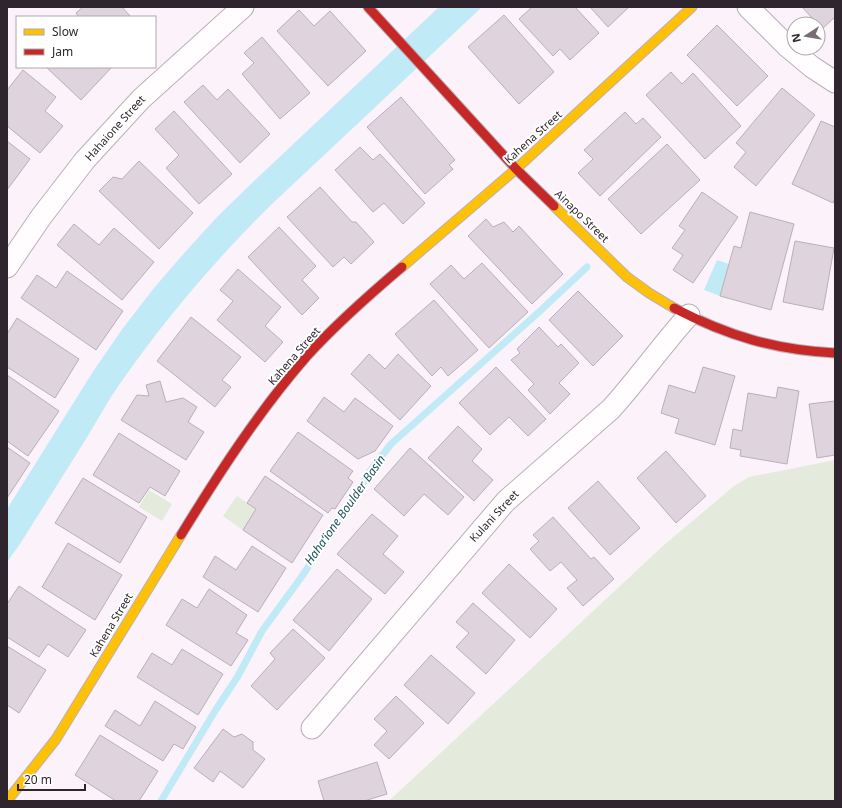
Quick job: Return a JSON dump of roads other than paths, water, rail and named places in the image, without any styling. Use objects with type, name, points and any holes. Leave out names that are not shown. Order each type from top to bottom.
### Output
[{"type":"street","name":"Hahaione Street","points":[[7,267],[41,217],[96,149],[141,99],[243,7]]},
{"type":"street","name":"Ainapo Street","points":[[368,7],[516,169],[627,277],[646,292],[665,304],[712,327],[759,343],[808,352],[835,352]]},
{"type":"street","name":"Kahena Street","points":[[7,801],[56,739],[217,477],[260,415],[307,356],[359,304],[516,169],[692,7]]},
{"type":"street","points":[[748,7],[788,47],[812,67],[835,82]]},
{"type":"street","name":"Kulani Street","points":[[312,728],[506,501],[611,409],[689,315]]},
{"type":"water","points":[[439,7],[482,7],[273,203],[231,246],[192,290],[154,337],[115,391],[20,544],[7,562],[7,509],[94,370],[123,328],[154,288],[218,216]]},
{"type":"water","points":[[717,260],[729,264],[720,296],[704,290]]},
{"type":"waterway","name":"Haha‘ione Boulder Basin","points":[[161,801],[215,711],[238,676],[262,631],[300,579],[352,502],[370,471],[391,444],[539,312],[587,267]]}]
